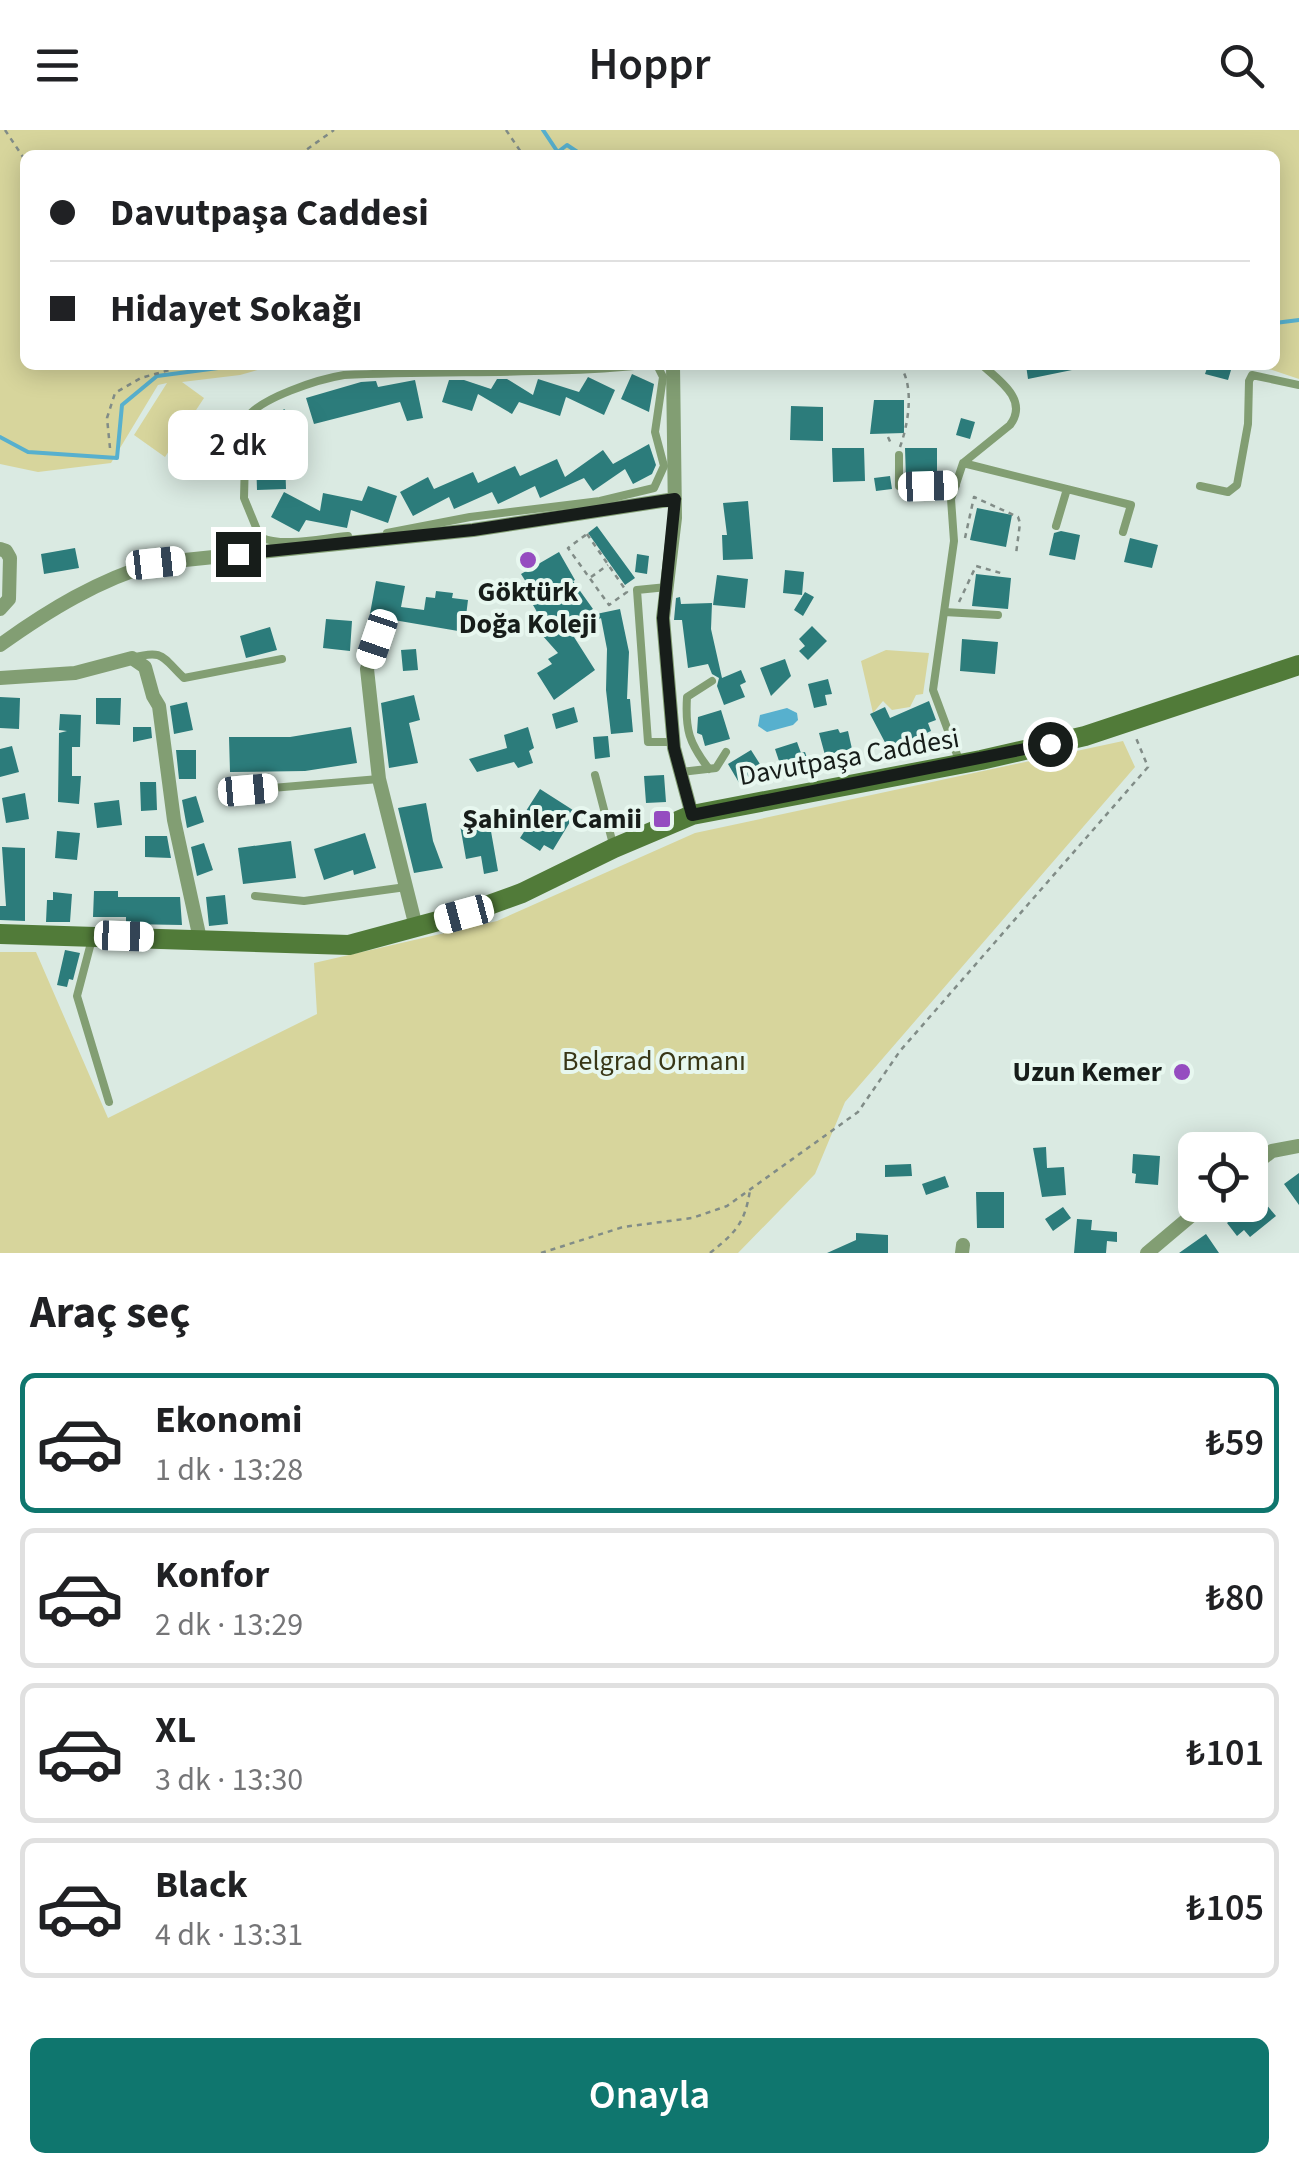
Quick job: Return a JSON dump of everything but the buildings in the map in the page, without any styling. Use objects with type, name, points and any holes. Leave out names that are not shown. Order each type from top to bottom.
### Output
[{"type":"street","points":[[673,370],[675,499],[663,618],[673,742],[692,815]]},
{"type":"street","points":[[0,645],[52,608],[120,574],[156,563],[473,530],[675,499]]},
{"type":"street","points":[[0,549],[10,558],[9,599],[0,609]]},
{"type":"street","points":[[377,639],[367,669],[379,778],[416,926]]},
{"type":"street","points":[[0,678],[75,674],[132,658],[145,667],[159,706],[174,820],[200,940]]},
{"type":"street","name":"Davutpaşa Caddesi","points":[[0,934],[349,945],[522,893],[692,815],[961,764],[1129,723],[1299,665]]},
{"type":"street","points":[[1268,1154],[1299,1146]]},
{"type":"street","points":[[1147,1253],[1184,1222]]},
{"type":"lane","points":[[577,370],[406,372],[325,378],[249,412],[244,498],[255,529],[265,541],[383,533],[470,517],[561,507],[654,488],[664,466],[656,432],[663,377],[660,370]]},
{"type":"lane","points":[[961,764],[934,690],[949,612],[954,538],[951,500],[963,463],[1015,419],[1017,408],[1012,392],[988,370]]},
{"type":"lane","points":[[1200,486],[1228,492],[1236,485],[1248,424],[1250,377],[1255,374],[1299,385]]},
{"type":"lane","points":[[656,432],[674,431]]},
{"type":"lane","points":[[898,454],[899,486],[956,485]]},
{"type":"lane","points":[[963,463],[1130,505],[1123,532]]},
{"type":"lane","points":[[1056,526],[1066,489]]},
{"type":"lane","points":[[666,587],[637,590],[648,742],[673,742]]},
{"type":"lane","points":[[949,612],[998,616]]},
{"type":"lane","points":[[132,658],[154,652],[164,656],[184,678],[282,660]]},
{"type":"lane","points":[[710,768],[692,746],[686,719],[688,696],[712,680]]},
{"type":"lane","points":[[680,772],[716,768],[726,752]]},
{"type":"lane","points":[[595,776],[614,848]]},
{"type":"lane","points":[[248,790],[379,778]]},
{"type":"lane","points":[[254,896],[304,901],[406,887]]},
{"type":"lane","points":[[94,934],[76,996],[109,1102]]},
{"type":"path","points":[[5,130],[20,152]]},
{"type":"path","points":[[306,150],[334,130]]},
{"type":"path","points":[[110,448],[108,418],[116,393],[141,378],[170,370]]},
{"type":"path","points":[[898,454],[908,430],[908,384],[902,370]]},
{"type":"path","points":[[954,538],[967,538],[974,498],[1018,517],[1016,554]]},
{"type":"path","points":[[587,534],[628,592],[609,605],[589,578],[568,548],[587,534]]},
{"type":"path","points":[[589,578],[608,564]]},
{"type":"path","points":[[949,612],[976,566],[1004,574]]},
{"type":"path","points":[[541,1253],[623,1227],[692,1218],[726,1206],[858,1112],[900,1051],[1148,767],[1129,723]]},
{"type":"path","points":[[710,1253],[746,1215],[750,1190]]},
{"type":"green space","points":[[0,130],[1299,130],[1299,379],[1272,370],[1280,370],[1280,150],[20,150],[20,370],[258,370],[182,382],[204,398],[165,457],[134,435],[167,383],[158,385],[111,463],[38,472],[0,464]]},
{"type":"green space","points":[[886,650],[929,653],[923,694],[916,695],[910,707],[892,710],[883,701],[873,713],[861,661]]},
{"type":"green space","name":"Belgrad Ormanı","points":[[1123,741],[1135,767],[845,1102],[815,1174],[738,1253],[0,1253],[0,952],[36,952],[108,1118],[317,1014],[314,963],[497,921],[695,833]]},
{"type":"water","points":[[787,708],[797,713],[798,720],[793,725],[767,732],[758,726],[760,715]]},
{"type":"waterway","points":[[543,130],[556,150]]},
{"type":"waterway","points":[[560,150],[567,145],[574,150]]},
{"type":"waterway","points":[[1280,322],[1299,320]]},
{"type":"waterway","points":[[0,437],[28,452],[117,458],[122,405],[157,376],[203,370]]},
{"type":"place","name":"Göktürk Doğa Koleji","points":[[528,560]]},
{"type":"place","name":"Şahinler Camii","points":[[662,819]]},
{"type":"place","name":"Uzun Kemer","points":[[1182,1072]]},
{"type":"route","points":[[238,554],[473,530],[675,499],[663,618],[674,748],[692,815],[1050,744]]}]
